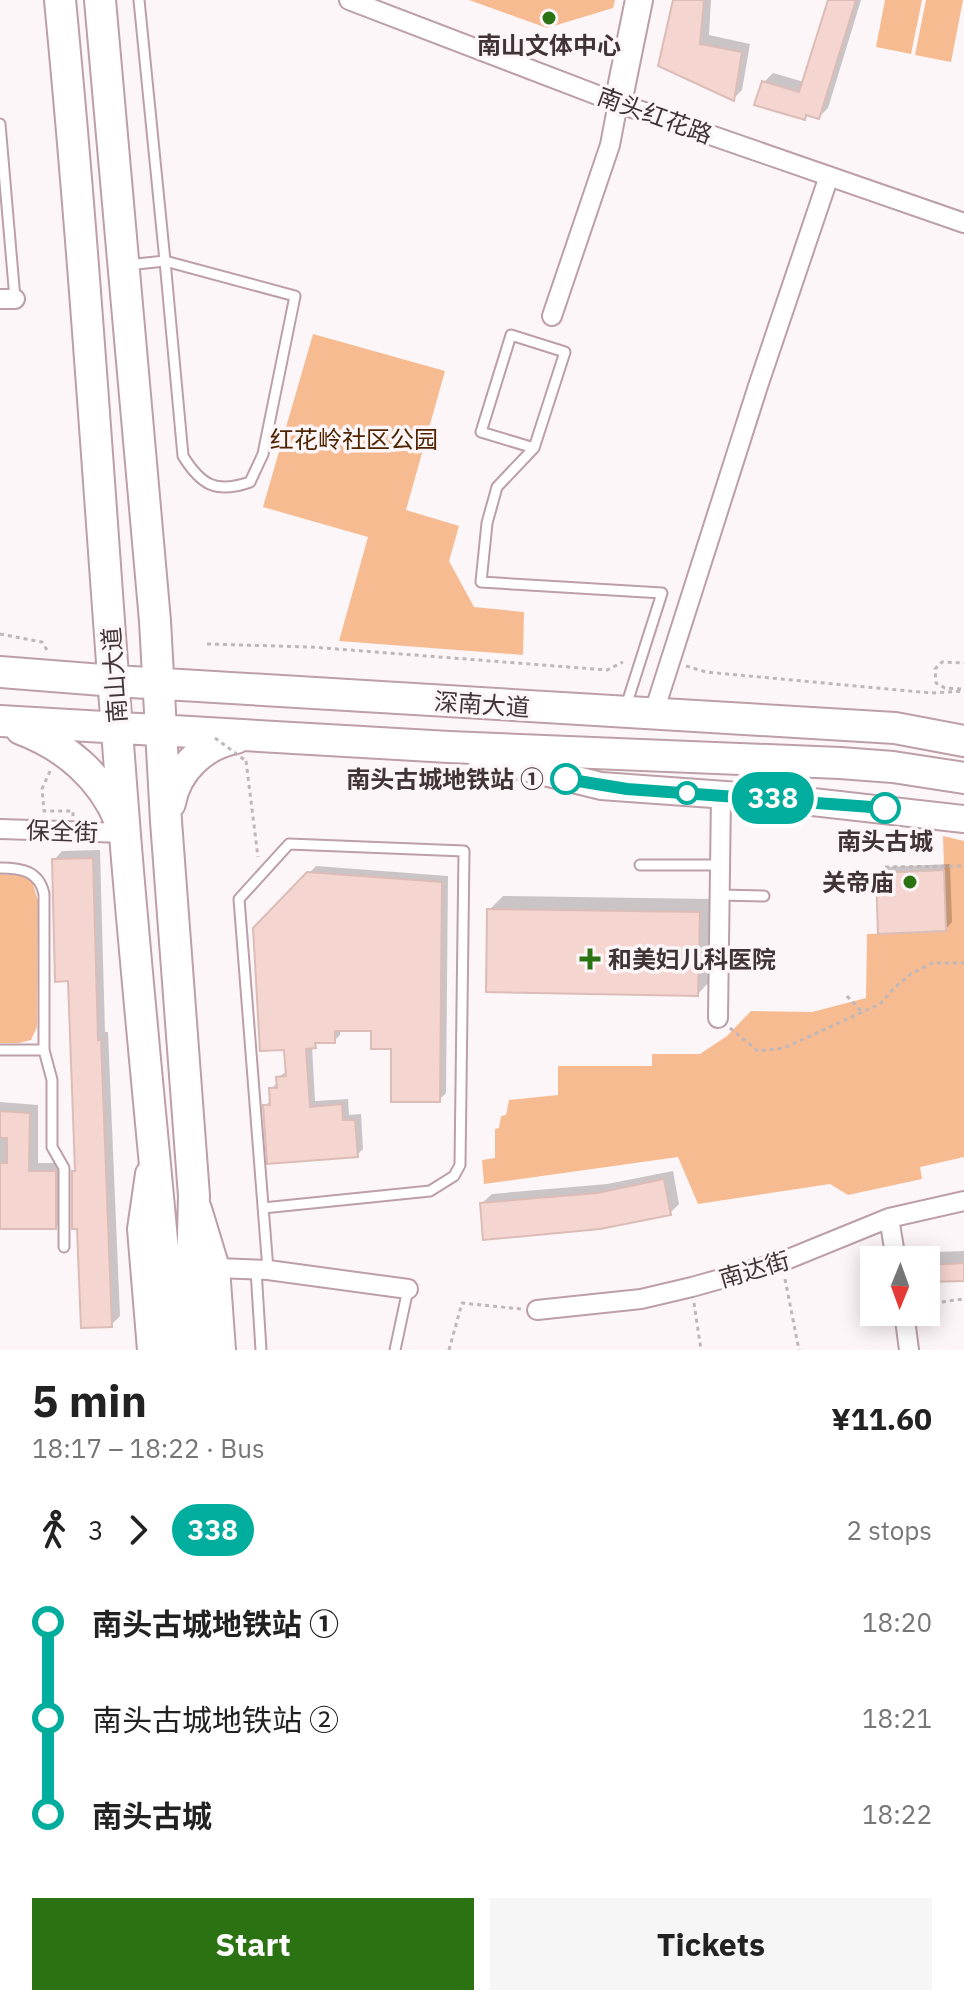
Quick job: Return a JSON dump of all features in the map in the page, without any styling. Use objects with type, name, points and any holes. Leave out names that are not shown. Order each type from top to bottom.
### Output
[{"type":"main road","name":"南山大道","points":[[60,0],[125,833],[172,1350]]},
{"type":"main road","name":"南山大道","points":[[100,0],[163,731],[166,821],[194,1196],[192,1273],[198,1350]]},
{"type":"main road","points":[[618,103],[639,0]]},
{"type":"main road","points":[[0,662],[41,662]]},
{"type":"main road","name":"深南大道","points":[[0,672],[41,662],[115,681],[895,728],[964,741]]},
{"type":"main road","points":[[895,728],[964,718]]},
{"type":"main road","name":"深南大道","points":[[0,722],[449,747],[840,763],[964,778]]},
{"type":"main road","points":[[0,722],[45,738],[86,769],[114,806],[125,833]]},
{"type":"main road","points":[[166,821],[172,793],[191,762],[206,748],[249,735]]},
{"type":"main road","points":[[449,747],[601,786],[885,808],[964,819]]},
{"type":"main road","points":[[151,1350],[141,1229],[152,1155]]},
{"type":"main road","points":[[194,1196],[216,1268],[222,1350]]},
{"type":"street","name":"南头红花路","points":[[349,0],[618,103],[964,223]]},
{"type":"street","points":[[552,316],[610,145],[618,103]]},
{"type":"street","points":[[639,714],[758,386],[829,176]]},
{"type":"street","points":[[718,1018],[721,795]]},
{"type":"street","name":"保全街","points":[[0,829],[125,833]]},
{"type":"street","name":"南达街","points":[[537,1310],[641,1299],[692,1287],[781,1262],[889,1218],[964,1201]]},
{"type":"street","points":[[889,1218],[894,1246]]},
{"type":"street","points":[[216,1268],[262,1270],[408,1289]]},
{"type":"street","points":[[906,1326],[909,1350]]},
{"type":"lane","points":[[124,265],[165,261],[295,296],[263,454],[250,482],[235,488],[214,486],[197,478],[183,456],[165,261],[139,0]]},
{"type":"lane","points":[[0,124],[7,299]]},
{"type":"lane","points":[[534,448],[481,432],[511,335],[565,352],[534,448],[497,487],[487,523],[481,582],[662,593],[639,714]]},
{"type":"lane","points":[[261,1350],[263,1208],[239,899],[289,844],[464,851],[462,1150],[460,1165],[454,1176],[430,1191],[263,1208]]},
{"type":"lane","points":[[640,865],[720,865]]},
{"type":"lane","points":[[0,868],[31,872],[42,885],[44,894],[44,1050],[52,1080],[52,1147],[64,1168],[64,1247]]},
{"type":"lane","points":[[720,895],[764,896]]},
{"type":"lane","points":[[0,1050],[44,1050]]},
{"type":"lane","points":[[395,1350],[408,1289]]},
{"type":"path","points":[[0,634],[42,642],[41,662]]},
{"type":"path","points":[[207,644],[311,647],[607,670],[623,662]]},
{"type":"path","points":[[964,663],[942,662],[935,669],[936,683],[945,688],[964,690]]},
{"type":"path","points":[[686,666],[706,672],[931,693],[964,690]]},
{"type":"path","points":[[215,738],[246,761],[260,875]]},
{"type":"path","points":[[51,768],[42,789],[44,811],[73,811]]},
{"type":"path","points":[[885,867],[964,866]]},
{"type":"path","points":[[718,1018],[758,1051],[784,1048],[880,1004],[894,988],[933,963],[964,963]]},
{"type":"path","points":[[847,996],[862,1011]]},
{"type":"path","points":[[781,1262],[799,1350]]},
{"type":"path","points":[[692,1287],[701,1350]]},
{"type":"path","points":[[940,1302],[964,1299]]},
{"type":"path","points":[[449,1350],[462,1303],[537,1310]]},
{"type":"green space","name":"南山文体中心","points":[[469,0],[615,0],[613,8],[547,28]]},
{"type":"green space","points":[[885,0],[922,0],[911,54],[876,47]]},
{"type":"green space","points":[[926,0],[963,0],[951,62],[915,55]]},
{"type":"green space","name":"红花岭社区公园","points":[[313,334],[445,371],[406,510],[459,526],[449,561],[474,607],[524,612],[523,655],[339,641],[368,537],[263,507]]},
{"type":"green space","points":[[943,836],[964,841],[964,1157],[920,1167],[922,1179],[848,1195],[830,1184],[698,1204],[678,1157],[484,1184],[482,1160],[495,1158],[495,1129],[499,1128],[501,1116],[506,1115],[509,1100],[558,1095],[558,1066],[652,1066],[652,1054],[700,1054],[727,1036],[751,1011],[812,1012],[866,998],[867,934],[946,931]]},
{"type":"green space","points":[[0,874],[23,876],[32,881],[38,901],[37,1027],[31,1040],[19,1043],[0,1043]]},
{"type":"building","points":[[673,0],[704,0],[700,44],[742,52],[734,101],[658,66]]},
{"type":"building","points":[[828,0],[856,0],[819,119],[806,115],[805,120],[754,105],[762,81],[799,92]]},
{"type":"building","points":[[93,858],[112,1327],[81,1328],[77,1229],[72,1229],[72,1171],[75,1171],[68,981],[55,982],[52,859]]},
{"type":"building","name":"关帝庙","points":[[944,870],[946,931],[878,934],[876,873]]},
{"type":"building","points":[[307,872],[442,882],[440,1102],[391,1102],[391,1049],[371,1049],[371,1031],[335,1031],[335,1043],[315,1043],[316,1048],[306,1049],[310,1107],[342,1104],[343,1120],[355,1120],[358,1157],[267,1164],[263,1105],[270,1105],[269,1088],[277,1088],[276,1077],[286,1076],[284,1050],[260,1051],[253,928]]},
{"type":"building","name":"和美妇儿科医院","points":[[487,909],[700,912],[698,996],[486,992]]},
{"type":"building","points":[[0,1111],[30,1113],[29,1171],[56,1171],[56,1229],[0,1229],[0,1163],[7,1163],[7,1138],[0,1138]]},
{"type":"building","points":[[664,1179],[671,1215],[600,1229],[483,1240],[480,1203],[597,1193]]},
{"type":"building","points":[[964,1263],[964,1281],[940,1282],[940,1264]]},
{"type":"bus line","name":"338","points":[[566,779],[627,789],[885,808]]},
{"type":"place","name":"南山文体中心","points":[[549,18]]},
{"type":"place","name":"南头古城地铁站 ①","points":[[566,779]]},
{"type":"place","name":"南头古城","points":[[885,808]]},
{"type":"place","name":"关帝庙","points":[[910,882]]},
{"type":"place","name":"和美妇儿科医院","points":[[590,959]]}]
